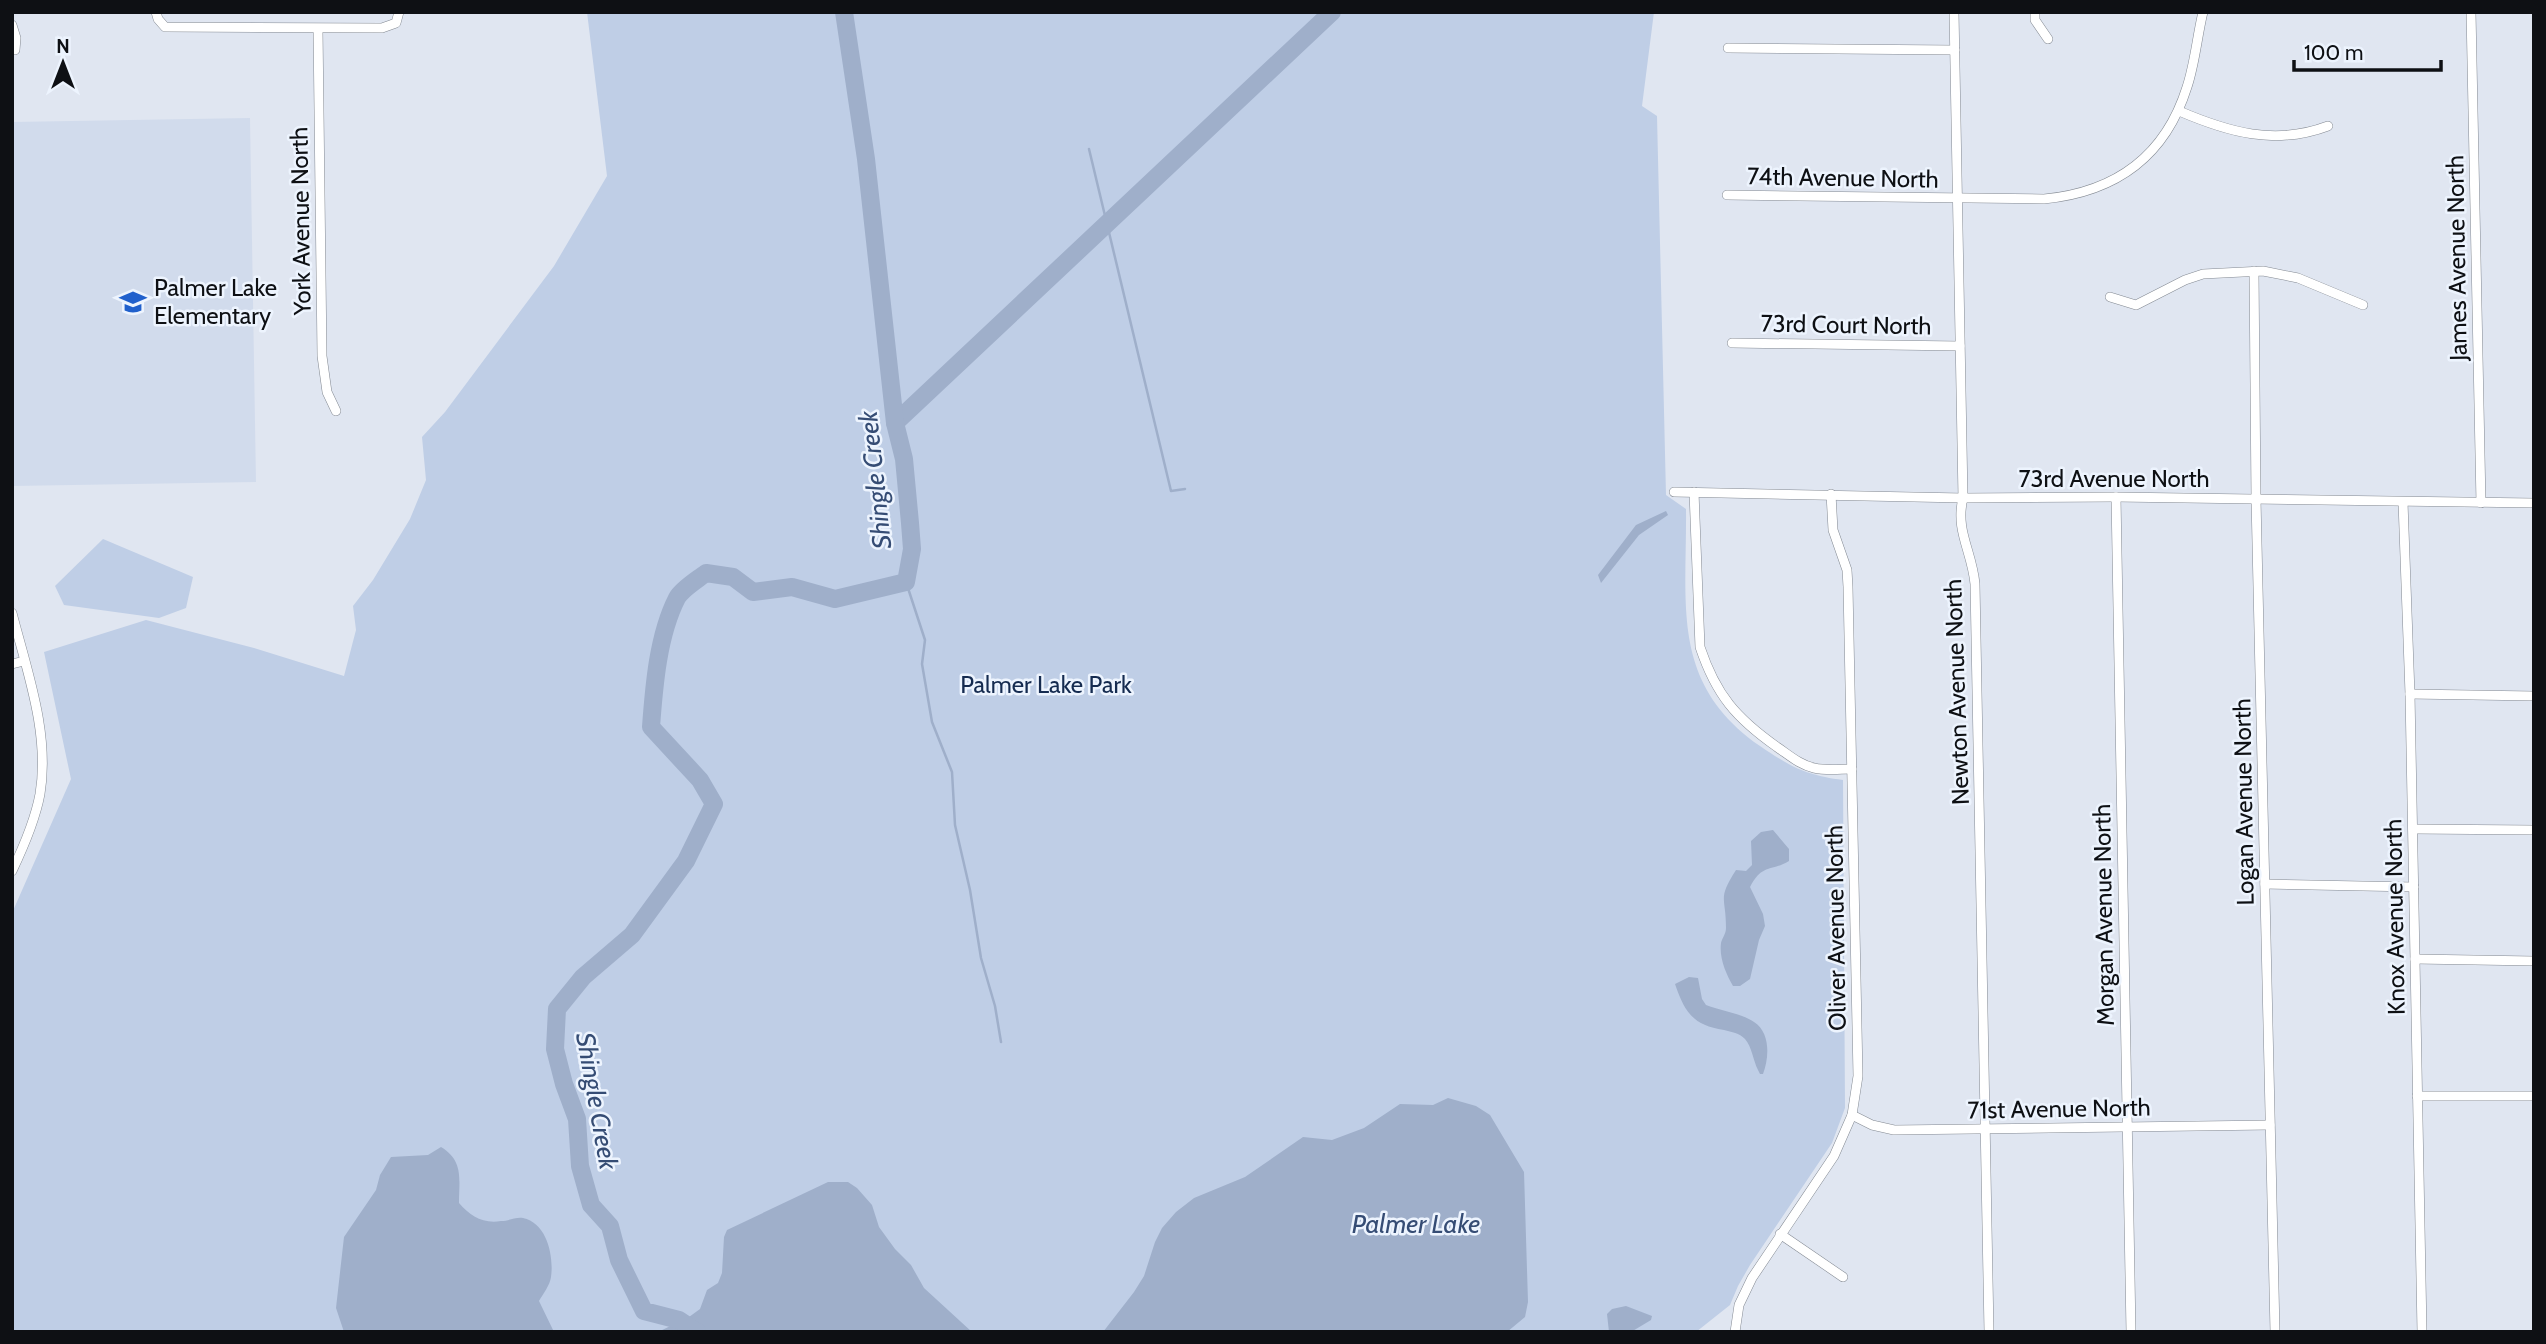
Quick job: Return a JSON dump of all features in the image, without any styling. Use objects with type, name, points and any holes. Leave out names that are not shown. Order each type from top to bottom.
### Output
[{"type":"street","points":[[156,12],[164,27],[317,29],[382,28],[396,23],[399,12]]},
{"type":"street","name":"Newton Avenue North","points":[[1954,12],[1963,498],[1959,513],[1960,527],[1974,568],[1975,584],[1989,1332]]},
{"type":"street","points":[[2035,12],[2035,20],[2048,39]]},
{"type":"street","name":"74th Avenue North","points":[[1727,195],[2044,199],[2092,190],[2116,180],[2136,166],[2154,149],[2179,111],[2188,83],[2203,12]]},
{"type":"street","name":"James Avenue North","points":[[2471,12],[2481,503]]},
{"type":"street","points":[[12,25],[16,38],[15,50]]},
{"type":"street","name":"York Avenue North","points":[[317,29],[322,356],[327,392],[336,411]]},
{"type":"street","points":[[1728,48],[1955,50]]},
{"type":"street","points":[[2179,111],[2244,134],[2304,135],[2328,126]]},
{"type":"street","points":[[2110,297],[2136,305],[2185,280],[2203,274],[2254,271],[2281,273],[2298,278],[2363,305]]},
{"type":"street","name":"Logan Avenue North","points":[[2254,271],[2256,499],[2275,1332]]},
{"type":"street","name":"73rd Court North","points":[[1732,344],[1960,346]]},
{"type":"street","name":"73rd Avenue North","points":[[1674,492],[1963,498],[2116,497],[2534,503]]},
{"type":"street","points":[[1695,492],[1697,622],[1700,648],[1720,693],[1735,713],[1753,730],[1802,764],[1815,768],[1852,769]]},
{"type":"street","name":"Oliver Avenue North","points":[[1735,1332],[1739,1305],[1745,1291],[1780,1234],[1834,1156],[1852,1115],[1858,1076],[1847,570],[1833,530],[1831,494]]},
{"type":"street","name":"Morgan Avenue North","points":[[2116,497],[2131,1332]]},
{"type":"street","name":"Knox Avenue North","points":[[2403,502],[2410,694],[2422,1332]]},
{"type":"street","points":[[12,613],[41,737],[42,766],[40,794],[33,822],[15,857],[12,871]]},
{"type":"street","points":[[12,664],[24,661]]},
{"type":"street","points":[[2410,694],[2534,696]]},
{"type":"street","points":[[2413,830],[2534,830]]},
{"type":"street","points":[[2265,884],[2414,887]]},
{"type":"street","points":[[2415,959],[2534,961]]},
{"type":"street","points":[[2417,1096],[2534,1096]]},
{"type":"street","name":"71st Avenue North","points":[[1852,1115],[1872,1125],[1894,1130],[2270,1125]]},
{"type":"street","points":[[1780,1234],[1843,1277]]},
{"type":"shaded area","name":"Palmer Lake Elementary","points":[[250,118],[256,482],[12,486],[12,122]]},
{"type":"green space","name":"Palmer Lake Park","points":[[587,12],[1654,12],[1642,106],[1657,116],[1666,495],[1686,509],[1686,610],[1697,669],[1711,696],[1731,722],[1760,746],[1808,773],[1843,780],[1845,1108],[1832,1143],[1750,1265],[1730,1305],[1696,1332],[12,1332],[12,913],[71,779],[44,652],[146,620],[254,648],[344,676],[356,630],[353,606],[373,580],[410,519],[426,480],[422,437],[445,412],[554,266],[607,176]]},
{"type":"green space","points":[[103,539],[193,577],[186,608],[159,618],[64,605],[55,586]]},
{"type":"water","points":[[1666,511],[1668,515],[1639,535],[1601,583],[1598,575],[1636,525]]},
{"type":"water","points":[[1773,830],[1789,849],[1789,861],[1763,871],[1750,887],[1763,914],[1765,926],[1750,979],[1740,986],[1733,986],[1721,954],[1726,928],[1724,893],[1736,870],[1746,871],[1752,865],[1751,841],[1761,832]]},
{"type":"water","points":[[1689,977],[1698,978],[1702,999],[1706,1005],[1743,1016],[1760,1027],[1767,1046],[1767,1061],[1763,1074],[1760,1074],[1743,1037],[1705,1025],[1687,1010],[1675,984]]},
{"type":"water","name":"Palmer Lake","points":[[1448,1098],[1476,1106],[1490,1115],[1524,1172],[1528,1302],[1525,1317],[1507,1332],[1103,1332],[1144,1276],[1162,1228],[1194,1198],[1245,1177],[1303,1137],[1332,1140],[1364,1128],[1400,1104],[1433,1105]]},
{"type":"water","points":[[441,1147],[454,1158],[457,1165],[459,1203],[468,1212],[488,1221],[523,1218],[538,1226],[543,1233],[550,1250],[552,1269],[549,1283],[539,1301],[554,1332],[344,1332],[336,1308],[344,1237],[376,1190],[380,1175],[391,1157],[428,1155]]},
{"type":"water","points":[[828,1182],[848,1182],[857,1188],[872,1205],[879,1227],[911,1265],[924,1288],[972,1332],[658,1332],[700,1309],[707,1290],[718,1283],[722,1273],[724,1237],[727,1230]]},
{"type":"water","points":[[1626,1306],[1652,1316],[1651,1320],[1631,1332],[1609,1332],[1607,1314],[1612,1309]]},
{"type":"waterway","name":"Shingle Creek","points":[[697,1332],[679,1320],[644,1311],[619,1260],[610,1226],[591,1205],[580,1166],[577,1119],[555,1049],[557,1009],[583,977],[632,935],[686,861],[714,804],[700,780],[651,727],[661,644],[679,595],[706,573],[733,577],[753,592],[792,587],[835,599],[906,582],[912,549],[904,459],[895,423],[866,159],[844,12]]},
{"type":"waterway","points":[[895,423],[1332,12]]},
{"type":"waterway","points":[[1089,149],[1171,491],[1185,489]]},
{"type":"waterway","points":[[906,582],[925,640],[922,664],[932,722],[952,772],[955,825],[970,890],[981,958],[995,1006],[1001,1042]]},
{"type":"place","name":"Palmer Lake Elementary","points":[[133,302]]}]
